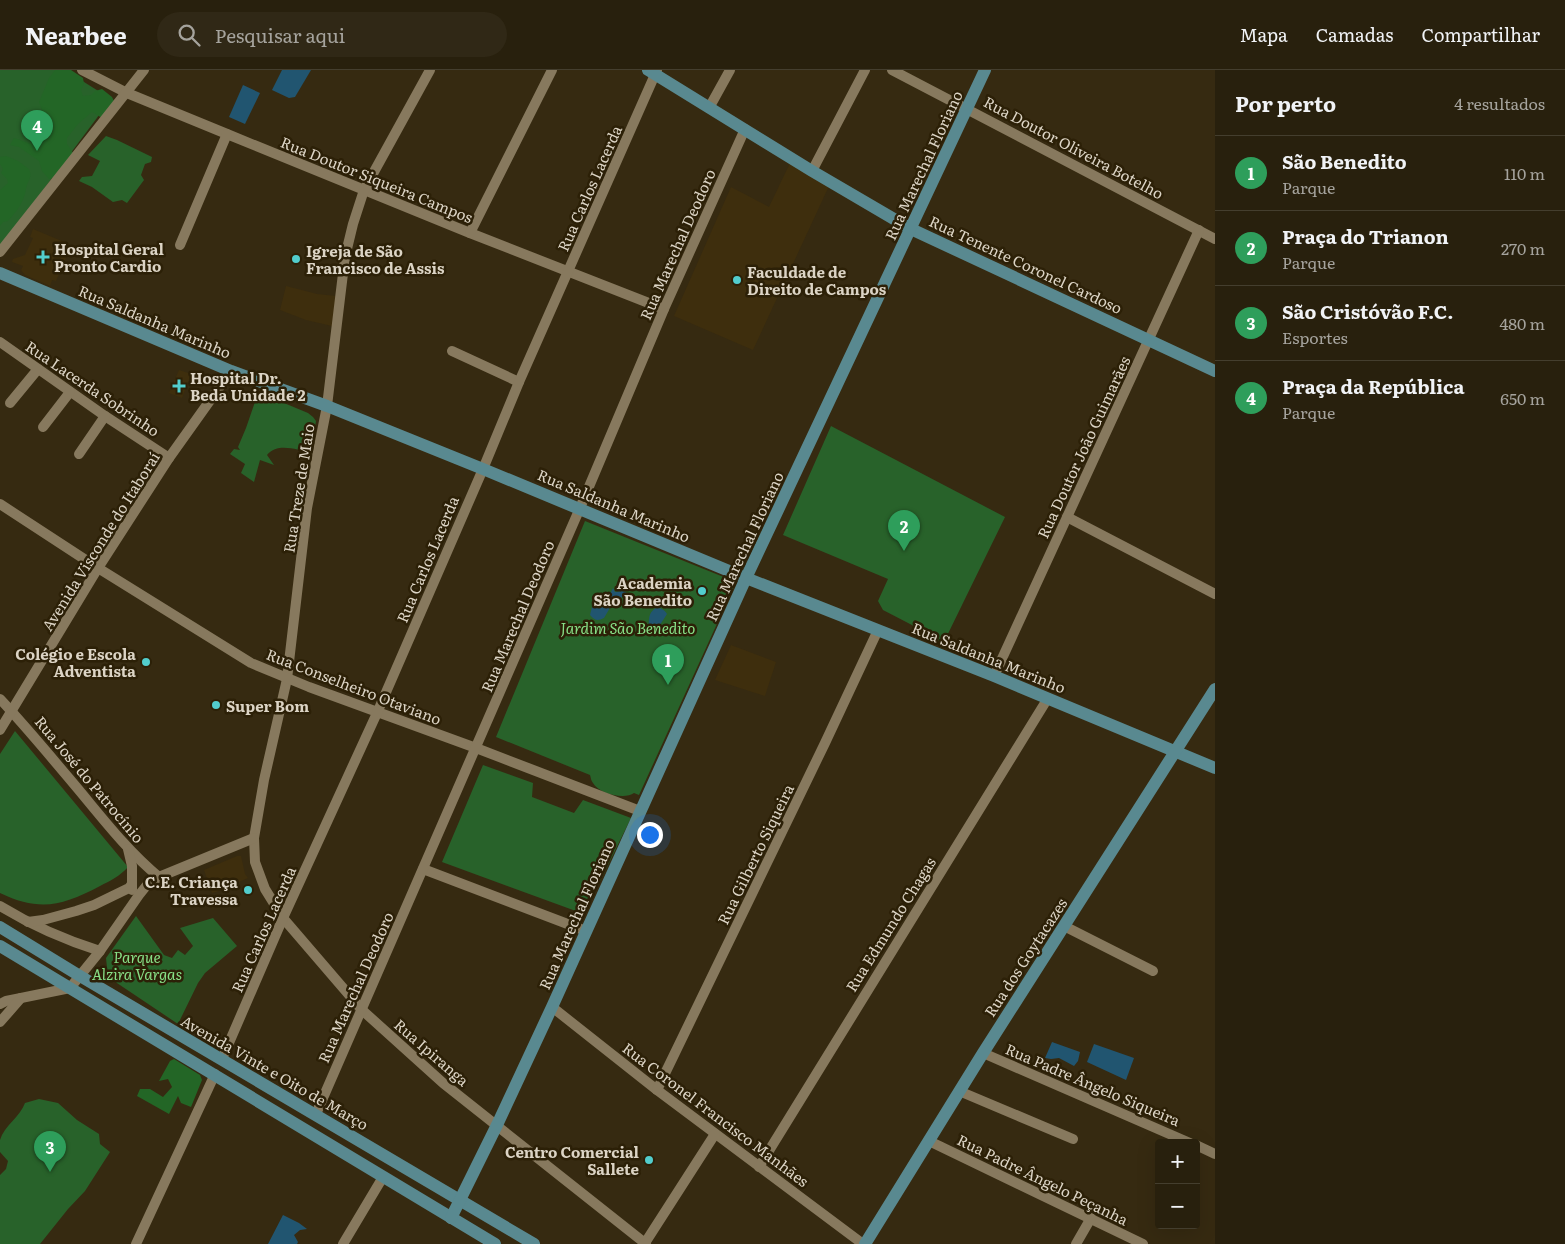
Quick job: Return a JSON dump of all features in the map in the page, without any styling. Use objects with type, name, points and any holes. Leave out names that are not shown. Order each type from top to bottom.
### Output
[{"type":"main road","name":"Rua Marechal Floriano","points":[[451,1218],[552,1007],[746,578],[985,70]]},
{"type":"main road","name":"Rua Tenente Coronel Cardoso","points":[[653,71],[709,108],[911,229],[1215,371]]},
{"type":"main road","name":"Rua Saldanha Marinho","points":[[0,273],[231,371],[327,406],[580,508],[746,578],[994,676],[1215,768]]},
{"type":"main road","name":"Rua dos Goytacazes","points":[[864,1244],[983,1053],[1215,689]]},
{"type":"main road","name":"Avenida Vinte e Oito de Março","points":[[0,927],[534,1244]]},
{"type":"main road","name":"Avenida Vinte e Oito de Março","points":[[0,946],[495,1244]]},
{"type":"street","name":"Rua Doutor Siqueira Campos","points":[[82,70],[127,94],[470,233],[569,270],[664,309]]},
{"type":"street","points":[[0,252],[127,94],[144,70]]},
{"type":"street","name":"Rua Treze de Maio","points":[[254,838],[264,780],[287,679],[307,508],[327,406],[345,257],[364,190],[430,70]]},
{"type":"street","points":[[470,233],[552,70]]},
{"type":"street","points":[[709,108],[730,70]]},
{"type":"street","points":[[812,171],[865,70]]},
{"type":"street","name":"Rua Doutor Oliveira Botelho","points":[[892,70],[968,108],[1215,239]]},
{"type":"street","name":"Rua Carlos Lacerda","points":[[222,1059],[283,918],[377,713],[653,71]]},
{"type":"street","name":"Rua Marechal Deodoro","points":[[316,1114],[580,508],[664,309],[745,129]]},
{"type":"street","points":[[180,245],[227,134]]},
{"type":"street","name":"Rua Doutor João Guimarães","points":[[994,676],[1199,230]]},
{"type":"street","name":"Rua Lacerda Sobrinho","points":[[0,343],[105,416],[170,458]]},
{"type":"street","points":[[452,351],[519,382]]},
{"type":"street","points":[[10,404],[38,369]]},
{"type":"street","name":"Avenida Visconde do Itaboraí","points":[[0,730],[98,568],[170,458],[231,371]]},
{"type":"street","points":[[43,427],[70,392]]},
{"type":"street","points":[[79,454],[105,416]]},
{"type":"street","name":"Rua Conselheiro Otaviano","points":[[0,504],[98,568],[251,663],[287,679],[640,810]]},
{"type":"street","points":[[1067,517],[1215,594]]},
{"type":"street","name":"Rua Gilberto Siqueira","points":[[657,1090],[825,744],[878,630]]},
{"type":"street","name":"Rua Edmundo Chagas","points":[[759,1167],[1048,698]]},
{"type":"street","name":"Rua José do Patrocínio","points":[[0,699],[24,724],[128,848],[159,877]]},
{"type":"street","points":[[0,1004],[6,1000],[70,988],[100,951],[148,885],[159,877],[254,838]]},
{"type":"street","name":"Rua Ipiranga","points":[[254,838],[255,862],[265,889],[283,918],[362,1010],[443,1083],[646,1244]]},
{"type":"street","points":[[126,913],[132,884],[132,866],[128,848]]},
{"type":"street","points":[[423,869],[586,931]]},
{"type":"street","points":[[28,922],[57,917],[94,905],[129,888],[132,884]]},
{"type":"street","points":[[0,906],[28,922],[68,940],[100,951]]},
{"type":"street","points":[[1064,926],[1152,971]]},
{"type":"street","points":[[0,1022],[22,998]]},
{"type":"street","name":"Rua Coronel Francisco Manhães","points":[[552,1007],[657,1090],[864,1244]]},
{"type":"street","name":"Rua Padre Ângelo Siqueira","points":[[983,1053],[1181,1139]]},
{"type":"street","points":[[136,1244],[215,1074]]},
{"type":"street","points":[[959,1091],[1073,1139]]},
{"type":"street","points":[[646,1244],[715,1134]]},
{"type":"street","name":"Rua Padre Ângelo Peçanha","points":[[929,1141],[1143,1244]]},
{"type":"street","points":[[1200,1147],[1215,1154]]},
{"type":"street","points":[[343,1244],[383,1177]]},
{"type":"street","points":[[1076,1244],[1091,1218]]},
{"type":"shaded area","name":"Faculdade de Direito de Campos","points":[[790,163],[829,186],[753,350],[674,316],[731,187],[769,207]]},
{"type":"shaded area","name":"Hospital Geral Pronto Cardio","points":[[33,229],[69,244],[66,251],[68,253],[56,281],[52,280],[50,286],[25,275],[21,270],[23,266],[12,262],[13,259],[25,255],[33,238],[30,237]]},
{"type":"shaded area","points":[[286,286],[317,294],[336,296],[332,326],[306,320],[280,310]]},
{"type":"shaded area","name":"Hospital Dr. Beda Unidade 2","points":[[179,370],[191,374],[182,398],[169,393]]},
{"type":"shaded area","points":[[731,645],[776,662],[765,696],[715,680]]},
{"type":"shaded area","points":[[241,856],[245,874],[248,878],[212,893],[204,870]]},
{"type":"green space","points":[[0,70],[65,70],[111,99],[0,248]]},
{"type":"green space","points":[[55,70],[71,70],[83,78],[84,84],[81,90],[83,96],[91,95],[95,91],[102,89],[114,101],[102,118],[92,112],[78,124],[67,138],[67,144],[74,154],[56,177],[49,179],[42,171],[39,161],[19,147],[10,145],[14,138],[31,144],[40,143],[46,135],[49,128],[46,122],[39,117],[42,110],[39,102],[49,78]]},
{"type":"green space","points":[[106,136],[152,157],[151,162],[145,164],[141,175],[144,180],[127,203],[122,200],[113,202],[92,187],[79,181],[82,177],[92,176],[100,161],[88,155]]},
{"type":"green space","points":[[6,156],[18,161],[29,169],[30,175],[20,206],[8,221],[3,222],[0,226],[0,190],[8,183],[1,173],[3,169],[0,164],[0,157]]},
{"type":"green space","points":[[260,393],[308,413],[316,421],[311,452],[288,448],[271,451],[267,455],[274,465],[260,460],[254,482],[241,473],[245,464],[230,454],[234,449],[240,450],[238,447]]},
{"type":"green space","points":[[831,426],[1005,517],[941,648],[937,638],[883,610],[878,601],[888,579],[783,535]]},
{"type":"green space","name":"Jardim São Benedito","points":[[585,521],[736,582],[639,795],[634,793],[619,796],[606,793],[596,787],[590,775],[496,737]]},
{"type":"green space","points":[[15,731],[128,867],[118,876],[86,893],[51,904],[27,903],[0,893],[0,754]]},
{"type":"green space","points":[[483,765],[533,783],[532,797],[574,813],[583,800],[631,818],[584,914],[442,862]]},
{"type":"green space","name":"Parque Alzira Vargas","points":[[136,916],[164,955],[172,958],[178,950],[185,955],[193,946],[180,928],[213,918],[237,946],[205,973],[198,983],[178,1024],[108,977],[106,958]]},
{"type":"green space","points":[[174,1059],[200,1075],[202,1080],[191,1107],[181,1103],[178,1096],[169,1114],[137,1096],[140,1089],[150,1089],[163,1097],[172,1087],[168,1079],[159,1081],[170,1061]]},
{"type":"green space","points":[[39,1099],[58,1103],[77,1120],[99,1134],[100,1144],[110,1152],[85,1191],[40,1244],[0,1244],[0,1175],[6,1169],[8,1161],[0,1152],[0,1140],[25,1103]]},
{"type":"water","points":[[282,70],[311,70],[295,97],[289,98],[272,90]]},
{"type":"water","points":[[243,85],[260,93],[245,124],[229,117]]},
{"type":"water","points":[[613,588],[615,592],[626,592],[626,595],[614,601],[604,618],[598,620],[593,618],[590,615],[592,607],[595,604],[605,604]]},
{"type":"water","points":[[656,608],[662,609],[667,614],[652,634],[648,629],[649,617]]},
{"type":"water","points":[[1052,1042],[1080,1052],[1078,1061],[1074,1066],[1059,1058],[1045,1058]]},
{"type":"water","points":[[1094,1044],[1134,1058],[1126,1080],[1087,1062]]},
{"type":"water","points":[[283,1215],[307,1229],[300,1230],[294,1235],[298,1242],[297,1244],[268,1244]]},
{"type":"place","name":"Praça da República","points":[[37,151]]},
{"type":"place","name":"Hospital Geral Pronto Cardio","points":[[43,257]]},
{"type":"place","name":"Igreja de São Francisco de Assis","points":[[296,259]]},
{"type":"place","name":"Faculdade de Direito de Campos","points":[[737,280]]},
{"type":"place","name":"Hospital Dr. Beda Unidade 2","points":[[179,386]]},
{"type":"place","name":"Praça do Trianon","points":[[904,551]]},
{"type":"place","name":"Academia São Benedito","points":[[702,591]]},
{"type":"place","name":"Colégio e Escola Adventista","points":[[146,662]]},
{"type":"place","name":"São Benedito","points":[[668,685]]},
{"type":"place","name":"Super Bom","points":[[216,705]]},
{"type":"place","name":"C.E. Criança Travessa","points":[[248,890]]},
{"type":"place","name":"Centro Comercial Sallete","points":[[649,1160]]},
{"type":"place","name":"São Cristóvão F.C.","points":[[50,1172]]}]
